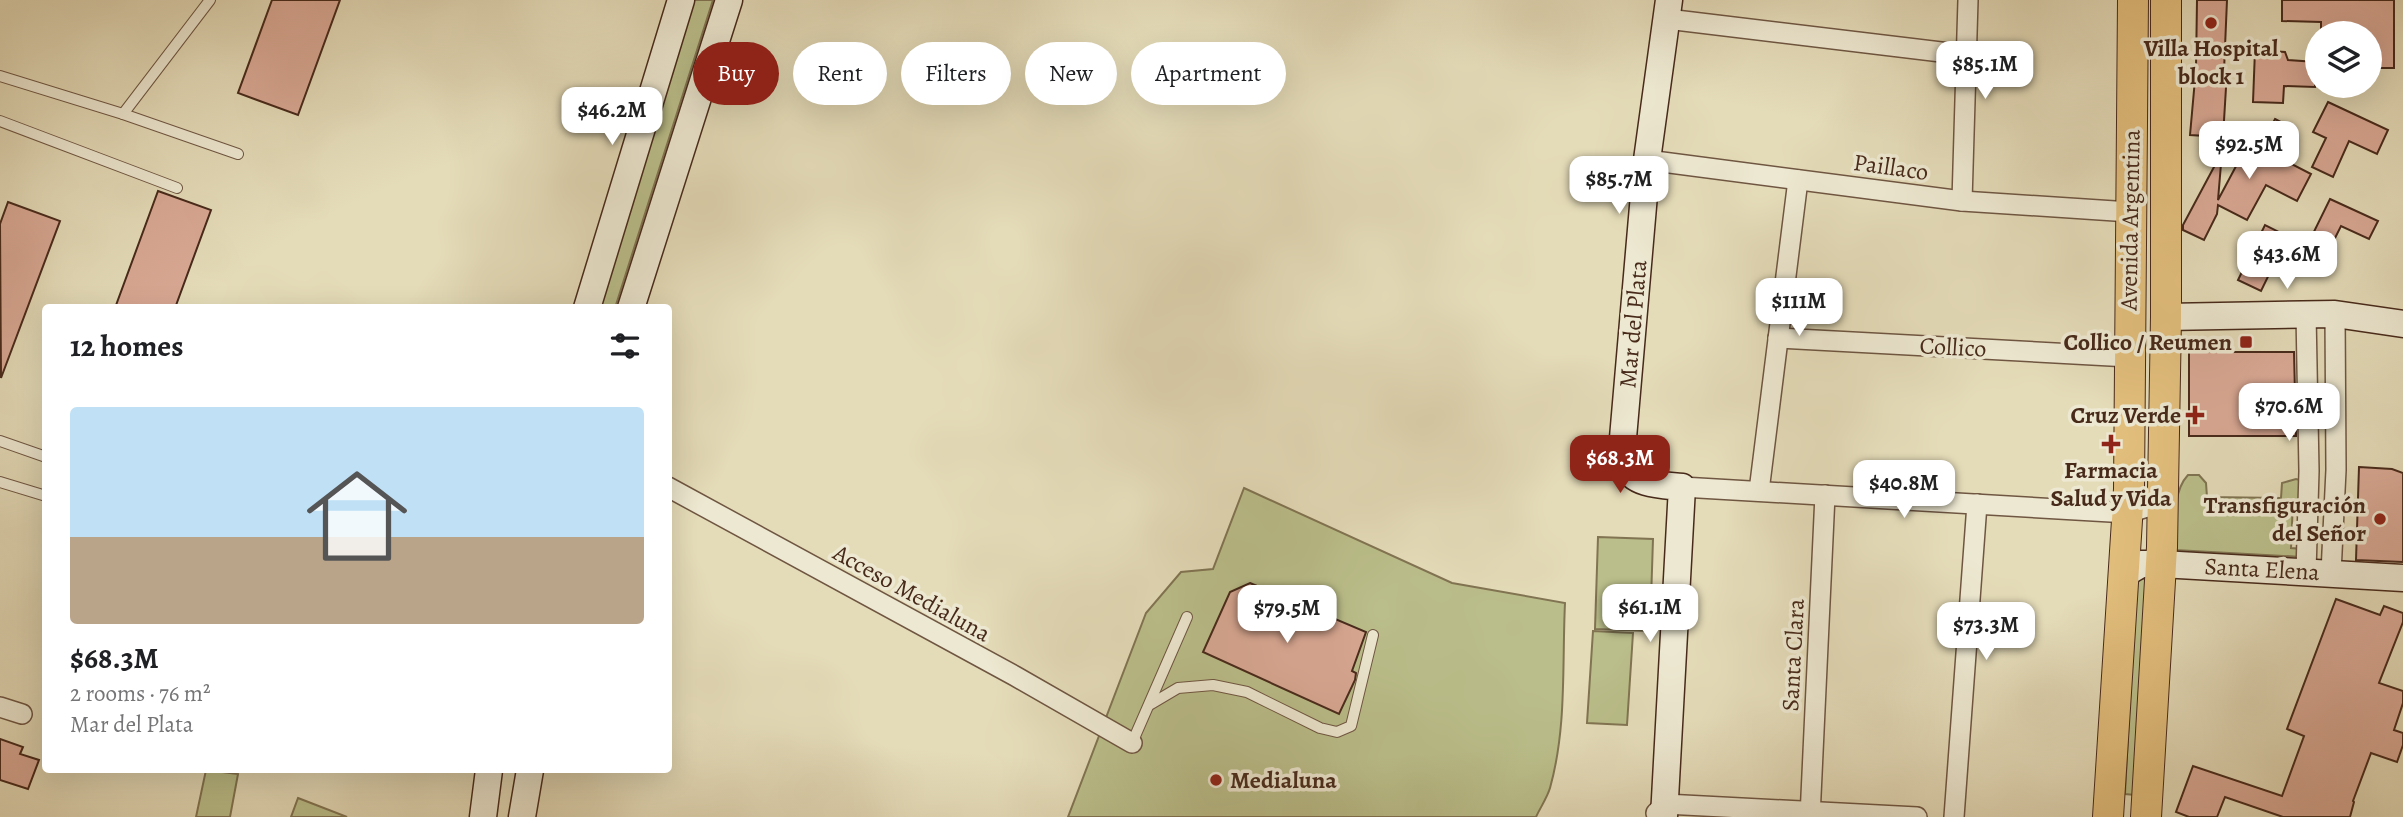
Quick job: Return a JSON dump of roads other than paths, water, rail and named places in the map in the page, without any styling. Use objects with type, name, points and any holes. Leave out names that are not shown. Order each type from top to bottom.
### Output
[{"type":"main road","name":"Avenida Argentina","points":[[2108,817],[2128,513],[2133,0]]},
{"type":"main road","name":"Avenida Argentina","points":[[2146,817],[2163,496],[2166,0]]},
{"type":"main road","points":[[2130,212],[2138,216],[2144,229],[2151,308],[2166,317]]},
{"type":"street","points":[[588,304],[681,0]]},
{"type":"street","points":[[632,304],[729,0]]},
{"type":"street","points":[[1962,201],[1968,0]]},
{"type":"street","points":[[1668,10],[1966,55]]},
{"type":"street","name":"Mar del Plata","points":[[1668,10],[1647,160],[1623,438],[1625,464],[1629,473],[1643,482],[1682,487]]},
{"type":"street","name":"Paillaco","points":[[1647,160],[1962,201],[2130,212]]},
{"type":"street","points":[[1759,491],[1798,180]]},
{"type":"street","points":[[2166,317],[2335,314],[2403,324],[2403,307]]},
{"type":"street","points":[[2306,314],[2309,471],[2318,573]]},
{"type":"street","points":[[2318,573],[2336,470],[2335,314]]},
{"type":"street","name":"Collico","points":[[1778,338],[2129,356]]},
{"type":"street","points":[[1917,817],[1660,813],[1682,487],[2128,513],[2144,508],[2163,496]]},
{"type":"street","name":"Acceso Medialuna","points":[[672,489],[1015,676],[1132,743]]},
{"type":"street","name":"Santa Clara","points":[[1810,814],[1825,495]]},
{"type":"street","points":[[1954,817],[1977,505]]},
{"type":"street","name":"Santa Elena","points":[[2124,575],[2141,564],[2161,564],[2403,578]]},
{"type":"street","points":[[0,707],[22,715]]},
{"type":"street","points":[[483,817],[489,773]]},
{"type":"street","points":[[522,817],[529,773]]},
{"type":"lane","points":[[123,114],[210,0]]},
{"type":"lane","points":[[0,76],[123,114],[238,154]]},
{"type":"lane","points":[[0,121],[177,188]]},
{"type":"lane","points":[[0,441],[42,456]]},
{"type":"lane","points":[[0,482],[42,495]]},
{"type":"lane","points":[[1132,743],[1187,617]]},
{"type":"lane","points":[[1151,704],[1178,688],[1213,685],[1247,692],[1320,728],[1337,732],[1351,726],[1373,635]]},
{"type":"place","name":"Villa Hospital block 1","points":[[2211,23]]},
{"type":"place","name":"Collico / Reumen","points":[[2246,342]]},
{"type":"place","name":"Cruz Verde","points":[[2195,415]]},
{"type":"place","name":"Farmacia Salud y Vida","points":[[2111,444]]},
{"type":"place","name":"Transfiguración del Señor","points":[[2380,519]]},
{"type":"place","name":"Medialuna","points":[[1216,780]]}]
